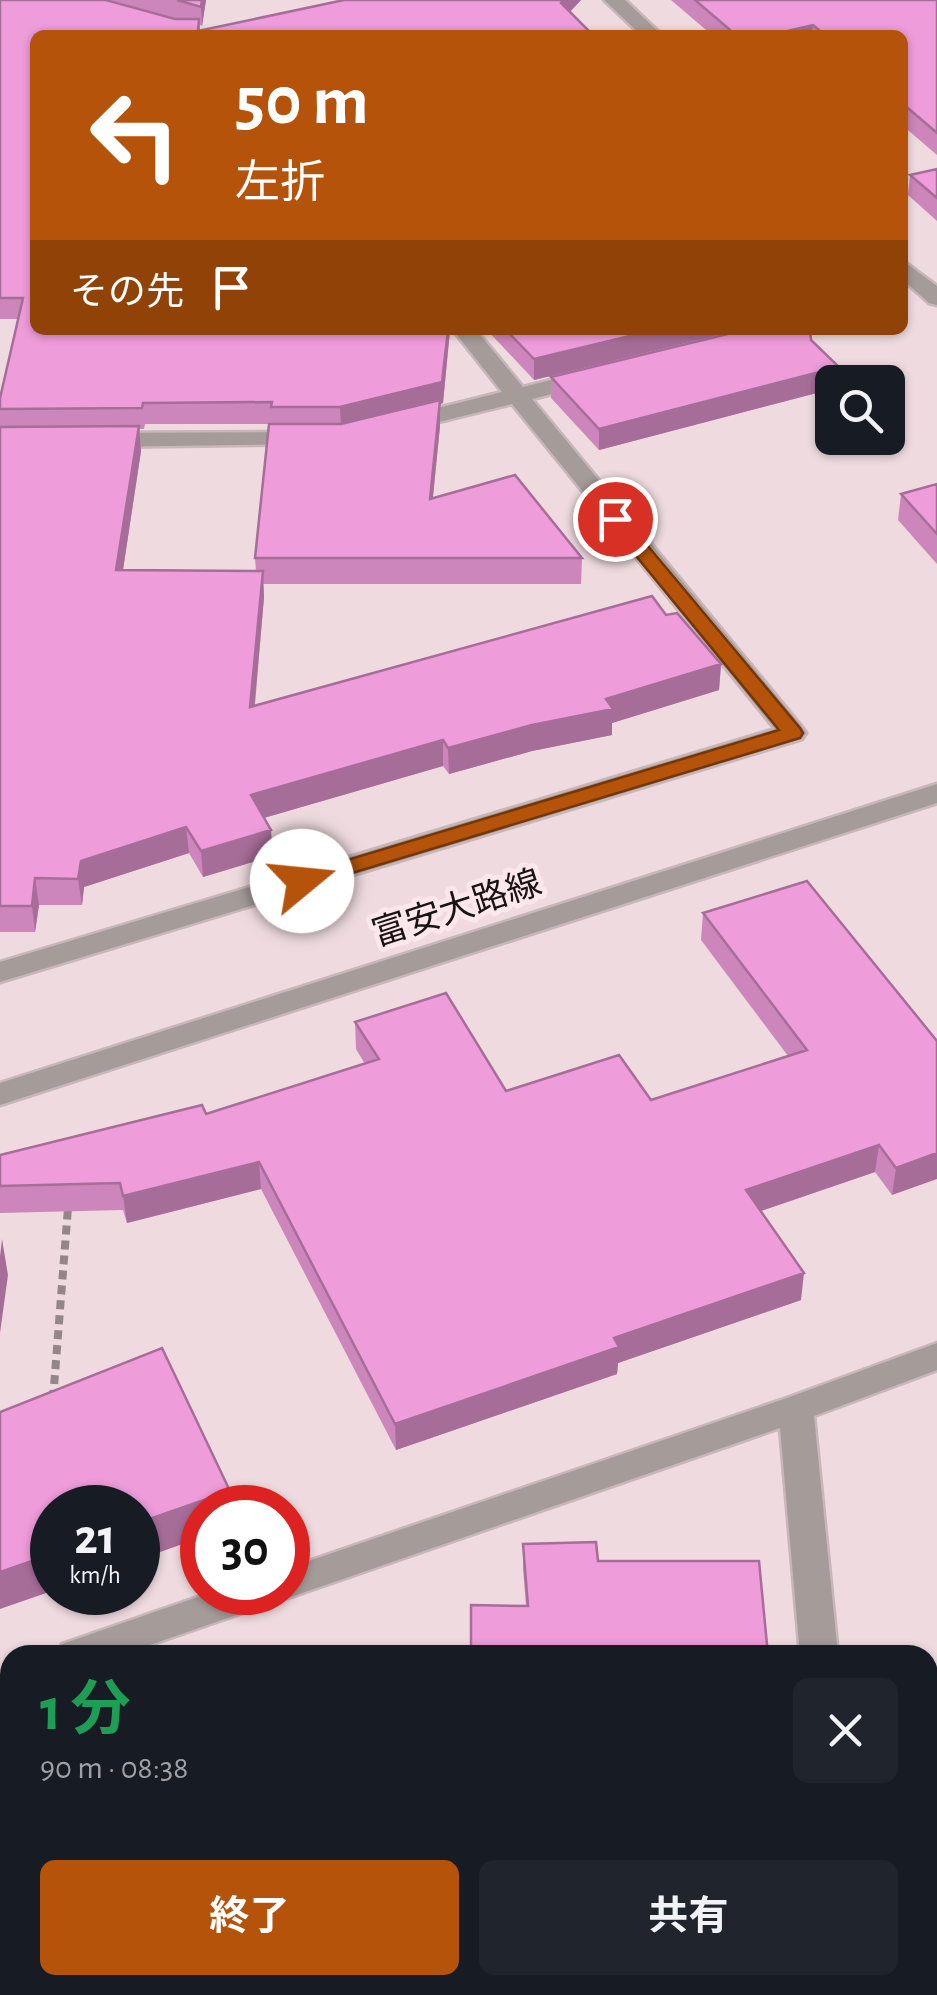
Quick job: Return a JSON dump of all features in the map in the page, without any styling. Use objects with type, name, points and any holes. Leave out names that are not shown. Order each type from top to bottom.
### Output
[{"type":"street","points":[[614,0],[647,30]]},
{"type":"street","points":[[908,271],[935,295]]},
{"type":"street","points":[[908,299],[935,295]]},
{"type":"street","points":[[0,972],[792,733],[468,335]]},
{"type":"street","points":[[380,430],[610,373]]},
{"type":"street","points":[[78,440],[326,439]]},
{"type":"street","name":"富安大路線","points":[[0,1094],[937,793]]},
{"type":"street","points":[[310,1575],[796,1409],[937,1356]]},
{"type":"street","points":[[796,1409],[818,1645]]},
{"type":"street","points":[[104,1645],[191,1615]]},
{"type":"path","points":[[53,1402],[69,1188]]},
{"type":"building","points":[[0,0],[106,0],[175,19],[199,19],[198,30],[30,30],[30,335],[447,335],[442,382],[340,407],[271,407],[272,402],[0,409],[23,298],[0,298]]},
{"type":"building","points":[[177,0],[202,0],[201,7]]},
{"type":"building","points":[[344,0],[564,0],[561,3],[588,30],[203,30]]},
{"type":"building","points":[[695,0],[937,0],[937,133],[908,108],[908,30],[819,30],[813,25],[792,30],[730,30]]},
{"type":"building","points":[[937,169],[937,198],[910,175]]},
{"type":"building","points":[[511,335],[634,335],[534,359]]},
{"type":"building","points":[[723,335],[810,335],[837,365],[815,365],[815,373],[599,429],[551,377]]},
{"type":"building","points":[[440,400],[430,499],[515,475],[582,558],[255,558],[269,424],[341,424]]},
{"type":"building","points":[[139,426],[116,570],[263,571],[250,707],[652,596],[666,615],[677,613],[721,664],[606,699],[613,709],[532,725],[448,748],[443,740],[251,795],[271,830],[201,851],[186,827],[81,861],[78,879],[35,878],[32,906],[0,906],[0,427]]},
{"type":"building","points":[[937,484],[937,534],[901,494]]},
{"type":"building","points":[[807,881],[937,1041],[937,1153],[896,1168],[879,1145],[746,1190],[804,1273],[614,1338],[619,1347],[395,1424],[259,1162],[123,1196],[120,1183],[0,1186],[0,1155],[202,1105],[206,1114],[379,1059],[355,1022],[446,993],[506,1091],[619,1055],[651,1100],[807,1050],[703,913]]},
{"type":"building","points":[[162,1348],[227,1485],[180,1485],[180,1508],[160,1515],[160,1485],[30,1485],[30,1562],[0,1572],[0,1412]]},
{"type":"building","points":[[596,1542],[598,1561],[759,1561],[767,1645],[471,1645],[471,1605],[528,1606],[523,1544]]},
{"type":"route","points":[[302,881],[792,733],[615,519]]}]
